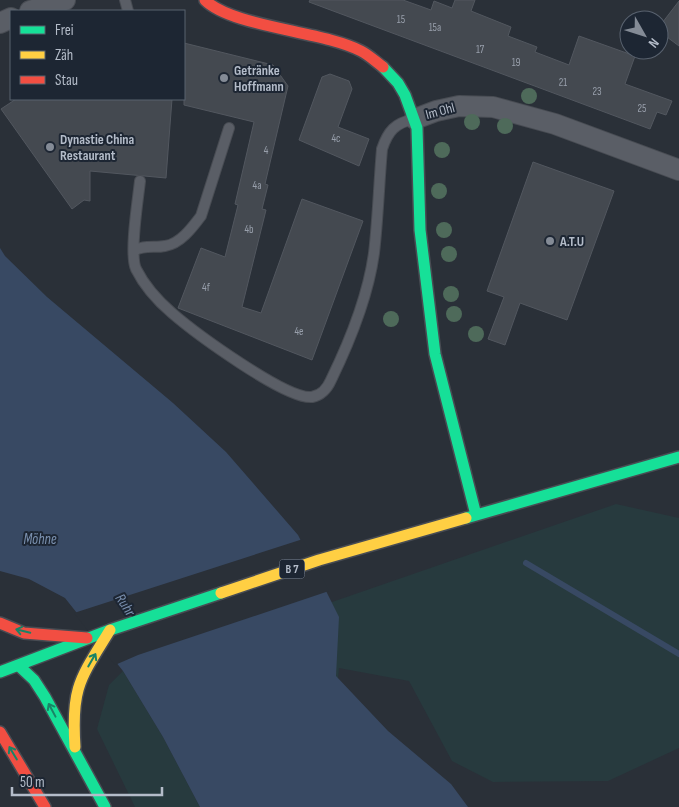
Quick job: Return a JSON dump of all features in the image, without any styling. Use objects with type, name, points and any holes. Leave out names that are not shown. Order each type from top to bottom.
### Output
[{"type":"main road","name":"Im Ohl","points":[[205,0],[224,12],[321,38],[370,56],[398,83],[415,119]]},
{"type":"main road","points":[[415,119],[418,140],[420,230],[435,354],[476,515]]},
{"type":"main road","name":"B 7","points":[[0,672],[87,638],[319,560],[679,457]]},
{"type":"main road","points":[[1,624],[24,633],[87,638]]},
{"type":"main road","points":[[75,754],[73,719],[76,692],[81,679],[110,630]]},
{"type":"main road","points":[[18,665],[34,680],[45,697],[105,807]]},
{"type":"main road","points":[[0,732],[45,807]]},
{"type":"street","points":[[33,10],[65,0]]},
{"type":"street","name":"Im Ohl","points":[[415,119],[436,110],[459,106],[493,107],[555,124],[679,170]]},
{"type":"lane","points":[[140,182],[134,251],[136,268],[151,292],[172,313],[231,356],[273,383],[302,396],[319,395],[326,389],[336,371],[358,315],[368,283],[374,254],[382,149],[386,137],[396,125],[415,119]]},
{"type":"lane","points":[[134,251],[141,248],[167,246],[179,240],[195,224],[200,216],[229,128]]},
{"type":"green space","points":[[616,504],[679,518],[679,748],[608,781],[493,782],[452,761],[409,681],[339,668],[333,726],[199,648]]},
{"type":"green space","points":[[123,671],[163,737],[200,807],[135,807],[97,729],[109,685]]},
{"type":"water","points":[[0,248],[5,256],[47,297],[173,403],[226,452],[298,535],[339,617],[336,676],[388,731],[451,784],[468,807],[200,807],[163,737],[123,671],[65,598],[29,579],[0,571]]},
{"type":"pier","points":[[303,539],[329,591],[138,655],[115,665],[74,613]]},
{"type":"building","points":[[310,0],[403,0],[431,10],[434,1],[452,8],[455,0],[475,0],[471,11],[511,27],[508,36],[537,47],[535,52],[569,65],[579,36],[619,50],[619,60],[634,60],[625,84],[672,101],[666,115],[657,112],[650,129],[309,2]]},
{"type":"building","points":[[679,1],[679,46],[669,38],[669,14]]},
{"type":"building","points":[[185,43],[273,65],[288,86],[265,184],[268,185],[262,209],[266,210],[242,307],[261,313],[302,199],[363,221],[312,360],[178,308],[201,248],[225,257],[238,205],[235,204],[254,122],[184,105]]},
{"type":"building","points":[[330,74],[349,81],[352,89],[338,127],[369,139],[359,166],[299,140],[322,77]]},
{"type":"building","points":[[14,100],[172,100],[166,178],[90,171],[90,201],[84,200],[72,209],[1,109]]},
{"type":"building","name":"A.T.U","points":[[533,162],[614,191],[567,320],[520,303],[505,345],[488,339],[504,297],[487,291]]},
{"type":"waterway","points":[[526,563],[679,654]]},
{"type":"traffic: fast","points":[[383,67],[398,83],[405,95],[417,128],[420,230],[435,354],[476,515]]},
{"type":"traffic: fast","points":[[466,518],[679,457]]},
{"type":"traffic: fast","points":[[0,672],[110,630],[221,593]]},
{"type":"traffic: fast","points":[[18,665],[34,680],[45,697],[105,807]]},
{"type":"traffic: slow","points":[[221,593],[319,560],[466,518]]},
{"type":"traffic: slow","points":[[75,747],[76,697],[91,661],[110,630]]},
{"type":"traffic: jam","points":[[205,0],[235,17],[344,44],[364,53],[383,67]]},
{"type":"traffic: jam","points":[[0,623],[24,633],[87,638]]},
{"type":"traffic: jam","points":[[0,732],[45,807]]},
{"type":"place","name":"Getränke Hoffmann","points":[[224,78]]},
{"type":"place","name":"Dynastie China Restaurant","points":[[50,147]]},
{"type":"place","name":"A.T.U","points":[[550,241]]},
{"type":"water label","name":"Möhne","points":[[40,539]]},
{"type":"water label","name":"Ruhr","points":[[125,605]]}]
